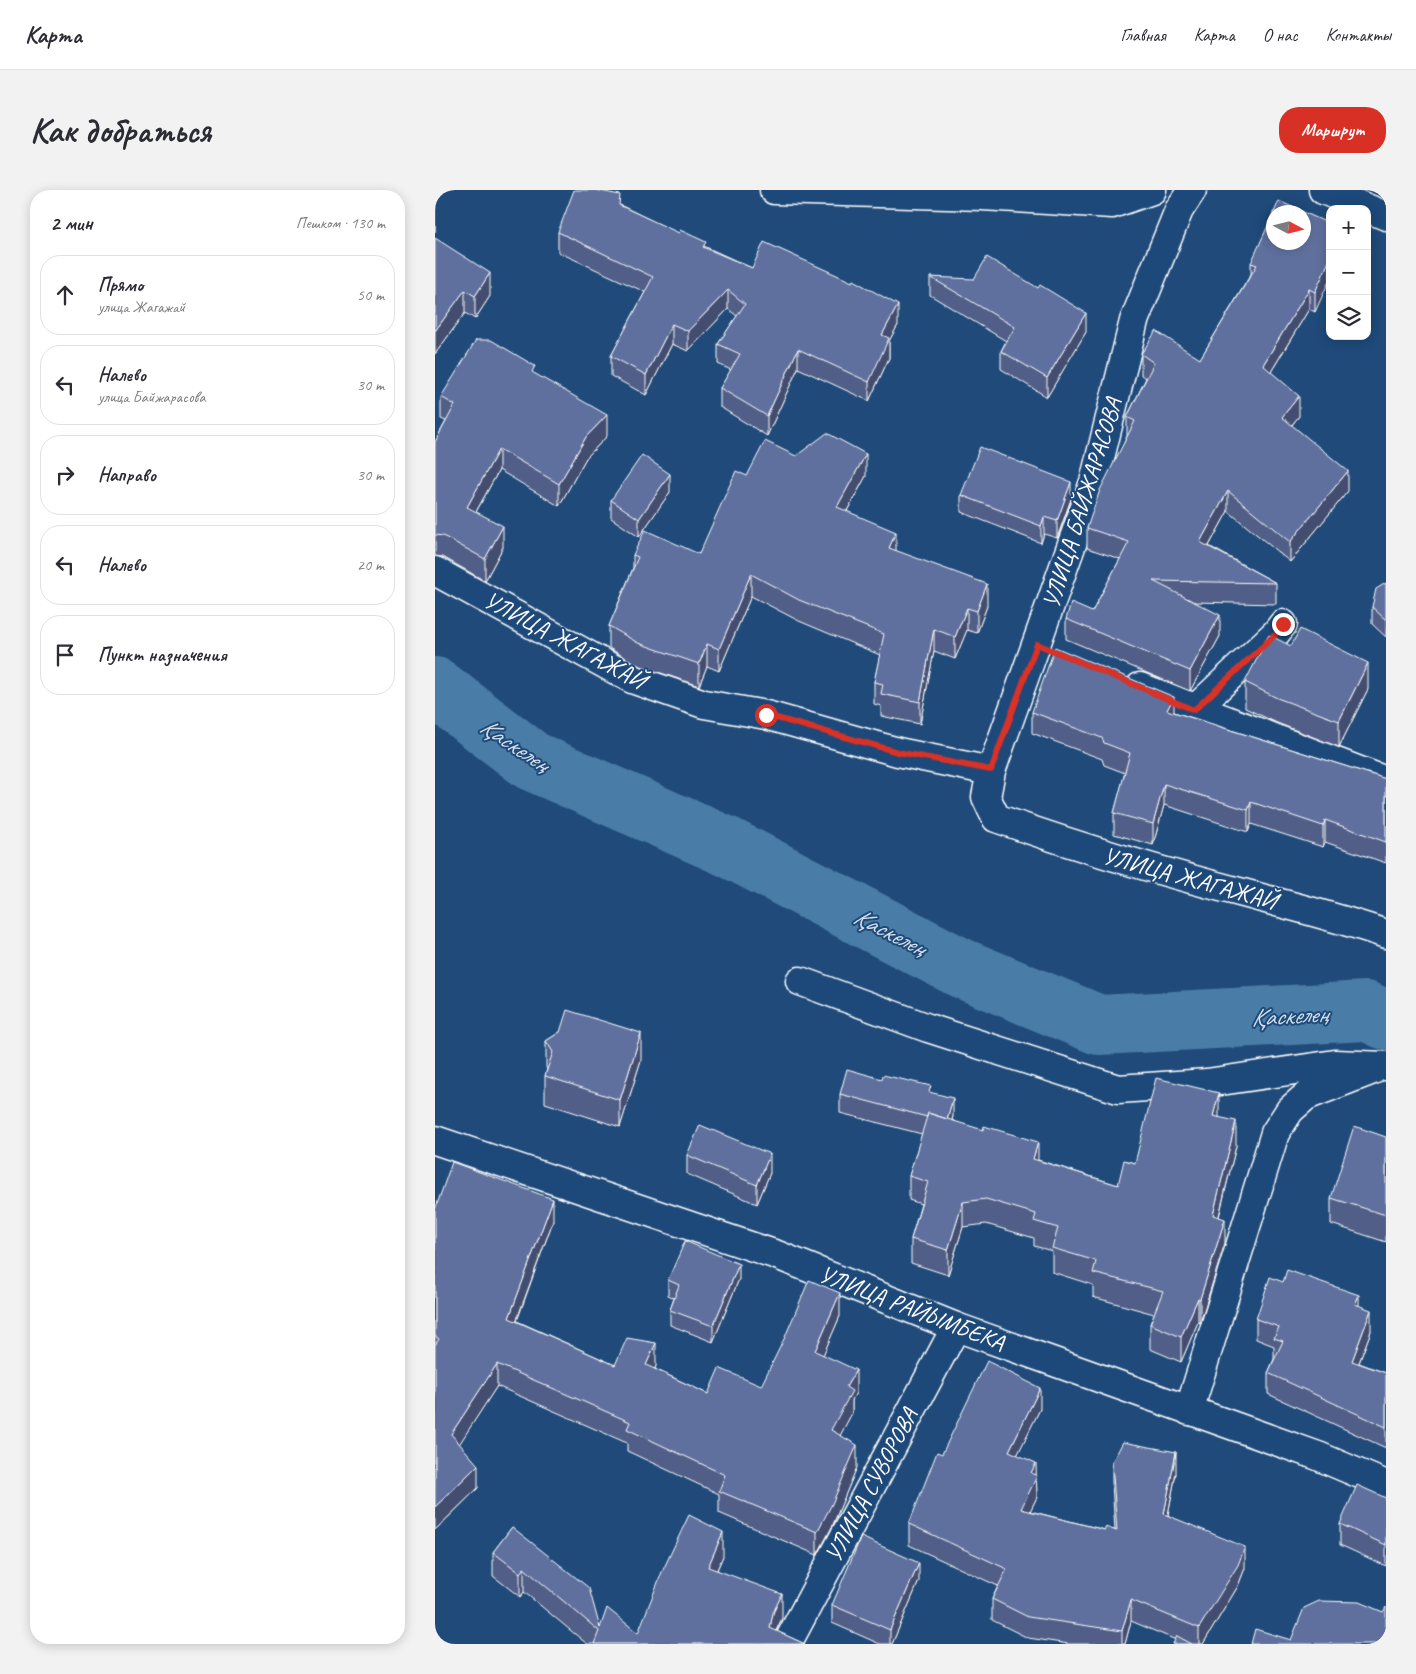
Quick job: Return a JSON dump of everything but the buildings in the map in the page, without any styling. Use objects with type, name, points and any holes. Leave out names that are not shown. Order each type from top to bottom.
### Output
[{"type":"street","points":[[774,190],[982,196],[1112,204],[1152,190]]},
{"type":"street","name":"УЛИЦА БАЙЖАРАСОВА","points":[[996,818],[986,797],[991,770],[1093,482],[1134,321],[1179,210],[1191,190]]},
{"type":"street","points":[[1323,190],[1386,216]]},
{"type":"street","name":"УЛИЦА ЖАГАЖАЙ","points":[[435,571],[641,682],[704,704],[766,715],[898,752],[991,770]]},
{"type":"street","points":[[1194,710],[1277,633],[1283,624]]},
{"type":"street","points":[[1037,644],[1064,655]]},
{"type":"street","points":[[1118,678],[1194,710],[1386,781]]},
{"type":"street","name":"УЛИЦА ЖАГАЖАЙ","points":[[996,818],[1073,845],[1247,894],[1334,916],[1386,934]]},
{"type":"street","points":[[800,981],[928,1028],[1118,1089],[1207,1083],[1335,1064],[1386,1066]]},
{"type":"street","points":[[1189,1411],[1275,1133],[1290,1110],[1306,1096],[1386,1066]]},
{"type":"street","name":"УЛИЦА РАЙЫМБЕКА","points":[[435,1140],[777,1255],[956,1327],[1318,1456],[1386,1485]]},
{"type":"street","name":"УЛИЦА СУВОРОВА","points":[[787,1644],[956,1327]]},
{"type":"waterway","name":"Қаскелең","points":[[435,687],[532,761],[728,847],[961,968],[1099,1025],[1366,1011],[1386,1020]]},
{"type":"route","points":[[766,715],[898,752],[991,770],[1037,644],[1194,710],[1277,633],[1283,624]]}]
